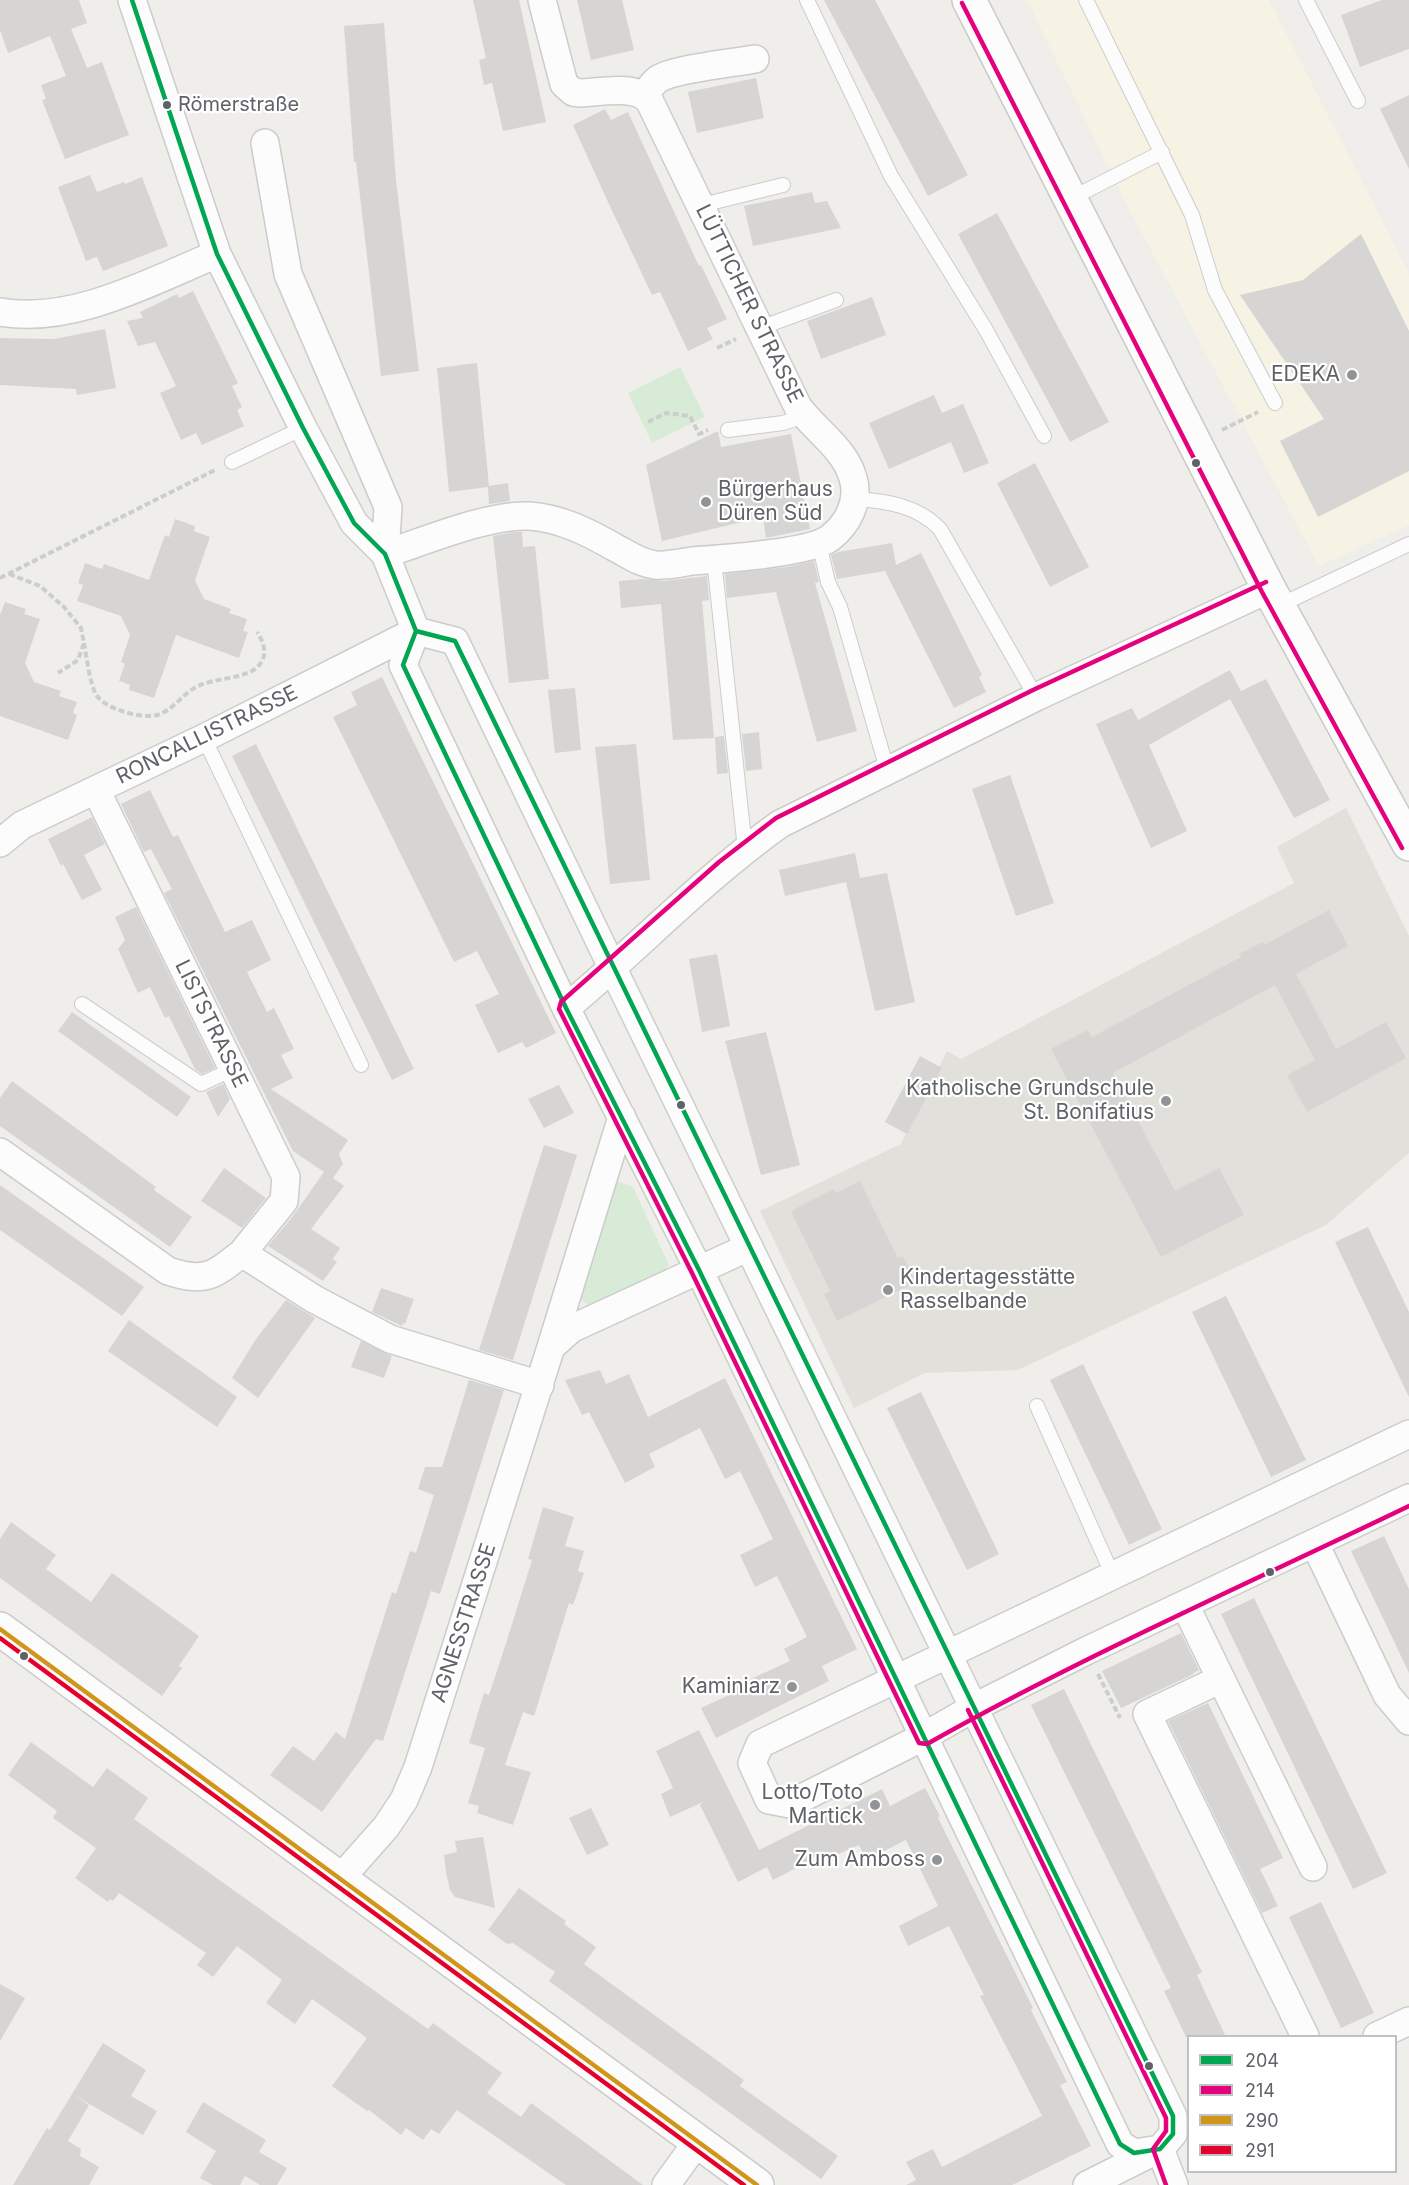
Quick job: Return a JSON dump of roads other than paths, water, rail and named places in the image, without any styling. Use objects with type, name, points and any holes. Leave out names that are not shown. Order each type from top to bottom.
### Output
[{"type":"street","points":[[132,0],[217,254],[303,428],[354,523],[385,554],[416,631],[403,665],[566,1008],[699,1270],[1120,2144],[1134,2153],[1160,2149],[1173,2134],[1173,2116],[455,641],[416,631]]},
{"type":"street","points":[[542,0],[564,84],[573,92],[637,91],[645,95],[659,78],[755,59]]},
{"type":"street","points":[[969,0],[1273,598],[1409,844]]},
{"type":"street","name":"LÜTTICHER STRASSE","points":[[645,95],[702,205],[798,407],[811,424],[838,449],[854,478],[856,499]]},
{"type":"street","points":[[266,142],[288,274],[388,507],[385,554]]},
{"type":"street","points":[[0,312],[10,314],[54,312],[96,304],[217,254]]},
{"type":"street","points":[[385,554],[485,522],[509,516],[528,516],[574,526],[636,560],[657,565],[714,559],[793,549],[829,539],[849,517],[856,499]]},
{"type":"street","points":[[566,1008],[613,969],[745,849],[780,824],[1036,697],[1273,598]]},
{"type":"street","name":"RONCALLISTRASSE","points":[[0,843],[22,825],[204,738],[416,631]]},
{"type":"street","name":"LISTSTRASSE","points":[[0,1152],[168,1271],[188,1277],[210,1276],[242,1253],[284,1201],[286,1178],[96,790]]},
{"type":"street","name":"AGNESSTRASSE","points":[[339,1880],[386,1827],[404,1800],[418,1767],[540,1385],[622,1118]]},
{"type":"street","points":[[551,1347],[571,1329],[749,1246]]},
{"type":"street","points":[[242,1253],[314,1299],[390,1339],[540,1385]]},
{"type":"street","points":[[1409,1434],[760,1744],[752,1763],[769,1800],[790,1804],[1086,1652],[1409,1498]]},
{"type":"street","points":[[1315,1544],[1387,1695],[1409,1721]]},
{"type":"street","points":[[1185,1605],[1313,1867]]},
{"type":"street","points":[[0,1629],[757,2185]]},
{"type":"street","points":[[1221,1679],[1147,1714],[1304,2035]]},
{"type":"street","points":[[1381,2035],[1409,2021]]},
{"type":"street","points":[[1087,2185],[1187,2134]]},
{"type":"street","points":[[666,2185],[698,2141]]},
{"type":"street","points":[[1160,2149],[1174,2185]]},
{"type":"lane","points":[[807,0],[891,176],[986,330],[1044,436]]},
{"type":"lane","points":[[1086,0],[1192,215],[1215,290],[1275,403]]},
{"type":"lane","points":[[1306,0],[1358,101]]},
{"type":"lane","points":[[1070,199],[1162,152]]},
{"type":"lane","points":[[702,205],[783,185]]},
{"type":"lane","points":[[760,328],[836,300]]},
{"type":"lane","points":[[728,430],[783,423],[804,416],[811,424]]},
{"type":"lane","points":[[232,462],[303,428]]},
{"type":"lane","points":[[856,499],[874,500],[914,509],[929,517],[940,529],[1036,697]]},
{"type":"lane","points":[[819,543],[828,582],[840,607],[887,769]]},
{"type":"lane","points":[[1273,598],[1409,544]]},
{"type":"lane","points":[[714,559],[745,849]]},
{"type":"lane","points":[[204,738],[361,1065]]},
{"type":"lane","points":[[82,1004],[201,1084],[233,1069]]},
{"type":"lane","points":[[1037,1406],[1113,1576]]},
{"type":"place","name":"Römerstraße","points":[[167,105]]},
{"type":"place","name":"EDEKA","points":[[1352,375]]},
{"type":"place","name":"Bürgerhaus Düren Süd","points":[[706,502]]},
{"type":"place","name":"Katholische Grundschule St. Bonifatius","points":[[1166,1101]]},
{"type":"place","name":"Kindertagesstätte Rasselbande","points":[[888,1290]]},
{"type":"place","name":"Kaminiarz","points":[[792,1687]]},
{"type":"place","name":"Lotto/Toto Martick","points":[[875,1805]]},
{"type":"place","name":"Zum Amboss","points":[[937,1860]]}]
